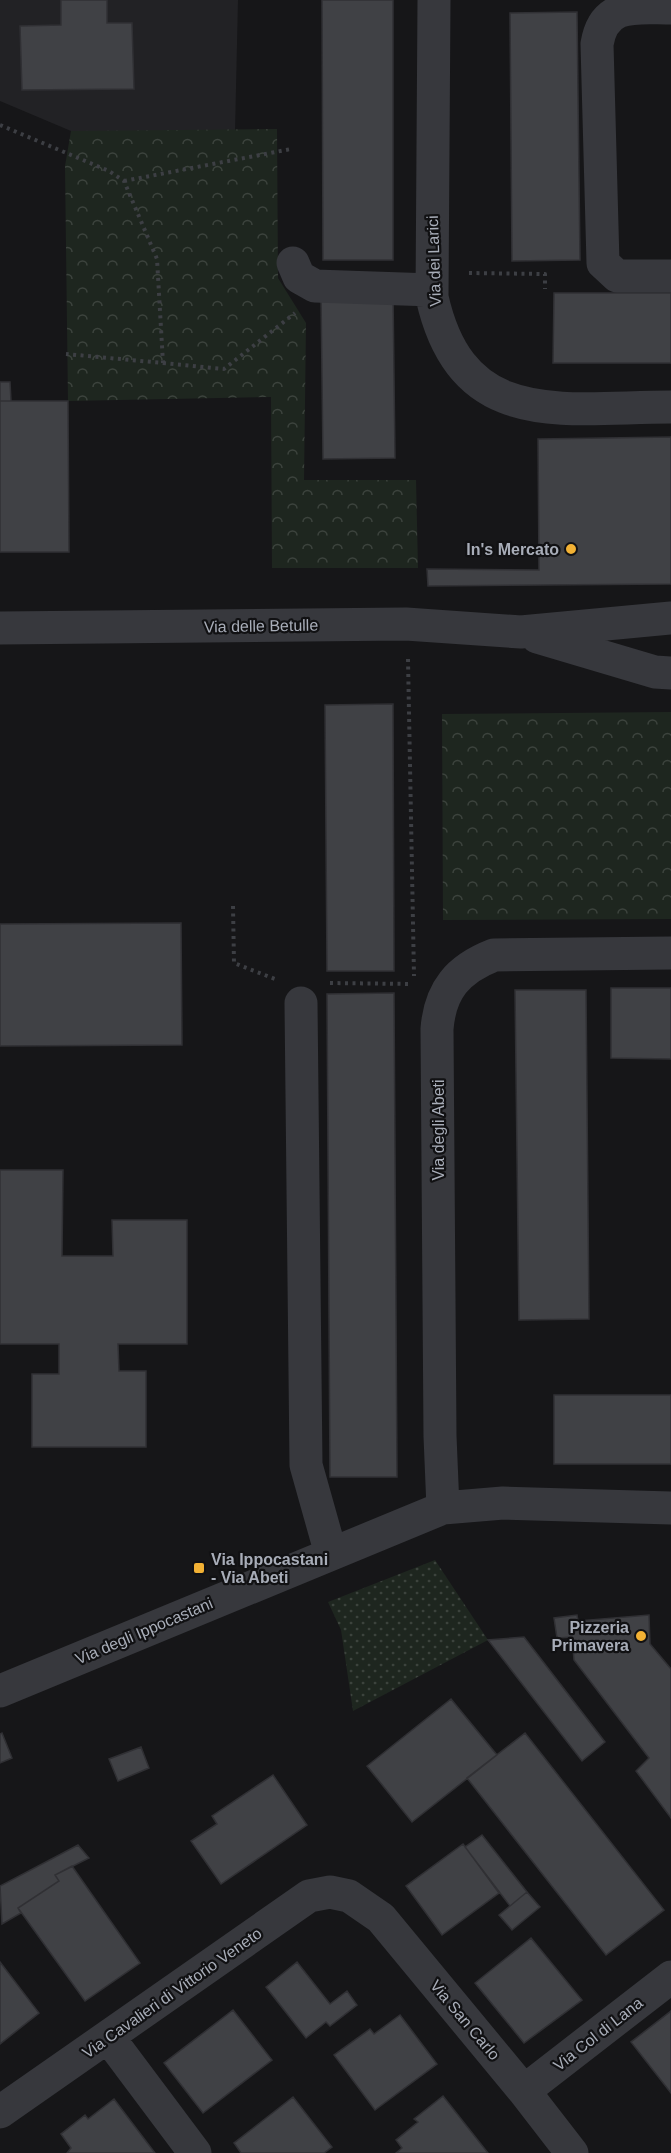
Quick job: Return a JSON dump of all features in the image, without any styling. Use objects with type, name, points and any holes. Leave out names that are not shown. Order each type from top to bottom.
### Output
[{"type":"street","name":"Via dei Larici","points":[[434,0],[432,290],[438,322],[449,348],[476,379],[495,393],[515,402],[538,407],[671,407]]},
{"type":"street","points":[[671,8],[629,8],[615,12],[605,21],[597,44],[603,263],[617,276],[671,276]]},
{"type":"street","points":[[292,263],[299,277],[315,286],[432,290]]},
{"type":"street","name":"Via delle Betulle","points":[[0,628],[406,624],[521,632],[671,618]]},
{"type":"street","name":"Via delle Betulle","points":[[521,632],[655,672],[671,673]]},
{"type":"street","name":"Via degli Abeti","points":[[443,1508],[440,1436],[437,1041],[441,1002],[458,975],[478,961],[494,955],[671,953]]},
{"type":"street","points":[[301,1003],[306,1465],[332,1554]]},
{"type":"street","name":"Via degli Ippocastani","points":[[0,1691],[443,1508],[503,1503],[671,1508]]},
{"type":"street","name":"Via Cavalieri di Vittorio Veneto","points":[[0,2112],[309,1896],[330,1892],[350,1896]]},
{"type":"street","name":"Via San Carlo","points":[[350,1896],[381,1918],[524,2091],[572,2153]]},
{"type":"street","name":"Via Col di Lana","points":[[524,2091],[671,1977]]},
{"type":"street","points":[[109,2038],[195,2153]]},
{"type":"path","points":[[0,125],[110,171],[124,181],[157,259],[163,363]]},
{"type":"path","points":[[124,181],[291,149]]},
{"type":"path","points":[[469,273],[545,274],[545,289]]},
{"type":"path","points":[[66,354],[224,369],[327,287]]},
{"type":"path","points":[[408,656],[414,984]]},
{"type":"shaded area","points":[[0,0],[238,0],[235,132],[71,131],[0,101]]},
{"type":"green space","points":[[277,129],[278,278],[306,323],[304,480],[416,480],[418,568],[272,568],[271,397],[68,401],[65,166],[71,131]]},
{"type":"green space","points":[[671,712],[671,919],[443,920],[442,714]]},
{"type":"green space","points":[[435,1560],[488,1640],[353,1711],[341,1630],[328,1602]]},
{"type":"building","points":[[61,0],[107,0],[107,23],[132,23],[134,89],[22,90],[20,26],[61,25]]},
{"type":"building","points":[[322,0],[393,0],[393,260],[323,260]]},
{"type":"building","points":[[577,12],[580,260],[512,261],[510,13]]},
{"type":"building","points":[[393,293],[395,458],[323,459],[321,296]]},
{"type":"building","points":[[554,293],[671,293],[671,363],[553,363]]},
{"type":"building","points":[[0,382],[10,382],[11,401],[0,401]]},
{"type":"building","points":[[0,401],[68,401],[69,552],[0,552]]},
{"type":"building","points":[[671,437],[671,584],[428,586],[427,569],[539,570],[538,439]]},
{"type":"building","points":[[393,704],[394,971],[327,971],[325,705]]},
{"type":"building","points":[[181,923],[182,1045],[0,1046],[0,924]]},
{"type":"building","points":[[611,988],[671,988],[671,1059],[611,1058]]},
{"type":"building","points":[[515,990],[586,990],[589,1319],[519,1320]]},
{"type":"building","points":[[394,993],[397,1477],[330,1477],[327,994]]},
{"type":"building","points":[[0,1170],[63,1170],[62,1256],[113,1256],[112,1220],[187,1220],[187,1344],[118,1344],[119,1371],[146,1371],[146,1447],[32,1447],[32,1374],[59,1374],[59,1344],[0,1344]]},
{"type":"building","points":[[554,1395],[671,1395],[671,1464],[554,1464]]},
{"type":"building","points":[[577,1615],[578,1621],[649,1615],[650,1644],[671,1669],[671,1818],[636,1771],[649,1758],[574,1660],[572,1637],[557,1638],[554,1618]]},
{"type":"building","points":[[524,1637],[605,1742],[582,1761],[488,1640]]},
{"type":"building","points":[[451,1699],[497,1755],[412,1822],[367,1766]]},
{"type":"building","points":[[2,1733],[12,1758],[0,1763],[0,1734]]},
{"type":"building","points":[[525,1733],[664,1910],[606,1955],[467,1778]]},
{"type":"building","points":[[141,1747],[149,1768],[118,1781],[109,1759]]},
{"type":"building","points":[[273,1775],[307,1825],[221,1884],[191,1841],[217,1824],[212,1816]]},
{"type":"building","points":[[482,1835],[527,1892],[510,1906],[465,1847]]},
{"type":"building","points":[[463,1844],[499,1893],[442,1935],[406,1886]]},
{"type":"building","points":[[78,1845],[89,1858],[55,1875],[59,1881],[18,1908],[21,1913],[2,1924],[0,1886]]},
{"type":"building","points":[[72,1866],[140,1963],[85,2001],[18,1908],[59,1881],[55,1875]]},
{"type":"building","points":[[527,1892],[540,1907],[512,1930],[499,1915]]},
{"type":"building","points":[[531,1938],[582,2000],[524,2043],[475,1983]]},
{"type":"building","points":[[0,1962],[39,2013],[0,2044]]},
{"type":"building","points":[[297,1962],[330,2004],[347,1991],[357,2005],[330,2026],[326,2022],[306,2038],[266,1987]]},
{"type":"building","points":[[233,2010],[272,2060],[203,2113],[164,2063]]},
{"type":"building","points":[[671,2011],[671,2093],[631,2042]]},
{"type":"building","points":[[400,2015],[437,2064],[375,2110],[334,2055],[370,2029],[374,2034]]},
{"type":"building","points":[[443,2096],[488,2153],[396,2153],[402,2148],[396,2140],[418,2122],[414,2119]]},
{"type":"building","points":[[293,2097],[332,2147],[324,2153],[241,2153],[234,2143]]},
{"type":"building","points":[[114,2099],[155,2153],[67,2153],[71,2148],[61,2134],[85,2115],[88,2119]]},
{"type":"place","name":"In's Mercato","points":[[571,549]]},
{"type":"place","name":"Via Ippocastani - Via Abeti","points":[[199,1568]]},
{"type":"place","name":"Pizzeria Primavera","points":[[641,1636]]}]
